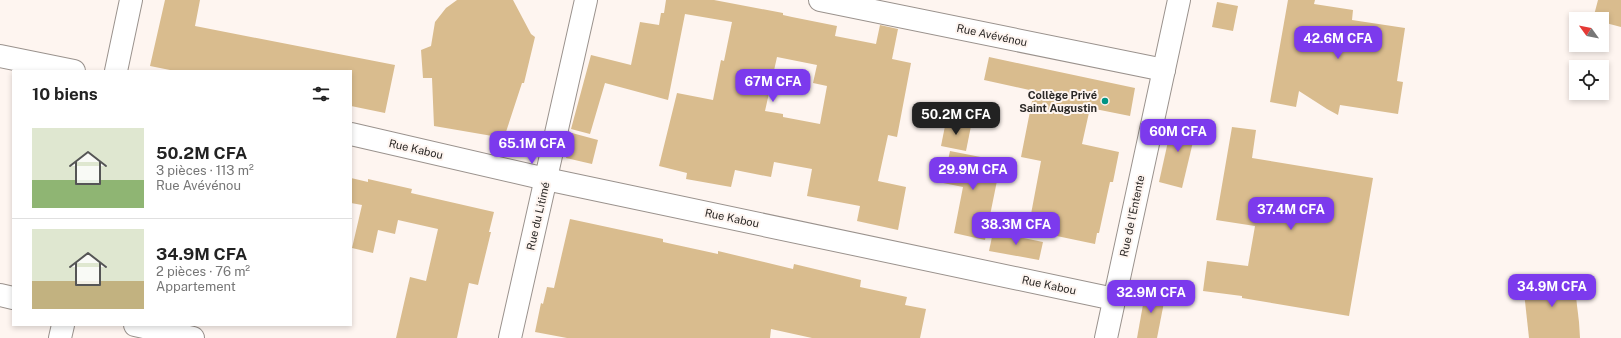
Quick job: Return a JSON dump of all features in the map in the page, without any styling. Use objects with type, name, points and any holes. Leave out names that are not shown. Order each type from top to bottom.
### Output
[{"type":"street","points":[[116,70],[131,0]]},
{"type":"street","name":"Rue du Litimé","points":[[510,338],[586,0]]},
{"type":"street","name":"Rue Avévénou","points":[[820,0],[1164,70]]},
{"type":"street","name":"Rue de l'Entente","points":[[1106,338],[1178,0]]},
{"type":"street","points":[[0,56],[69,70]]},
{"type":"street","name":"Rue Kabou","points":[[352,134],[546,179],[1114,299]]},
{"type":"street","points":[[0,295],[12,298]]},
{"type":"street","points":[[60,338],[63,326]]},
{"type":"street","points":[[139,326],[193,338]]},
{"type":"building","points":[[165,0],[200,0],[195,26],[395,65],[385,113],[352,106],[352,70],[170,70],[150,66]]},
{"type":"building","points":[[457,0],[513,0],[531,34],[535,37],[524,83],[522,83],[504,138],[434,126],[432,78],[423,78],[421,50],[431,46],[435,22],[446,8]]},
{"type":"building","points":[[666,0],[714,0],[783,13],[783,15],[837,26],[835,36],[876,44],[880,25],[898,29],[892,59],[911,63],[897,137],[888,135],[878,181],[906,187],[898,230],[857,221],[860,206],[807,196],[812,169],[774,162],[771,177],[735,170],[731,187],[686,179],[687,173],[659,166],[677,93],[713,100],[721,60],[724,61],[732,22],[685,14],[668,100],[605,83],[590,134],[571,129],[591,55],[631,65],[640,22],[659,25],[661,13],[664,13]],"holes":[[[777,57],[817,65],[813,83],[827,86],[820,124],[783,117],[783,114],[765,111]]]},
{"type":"building","points":[[1288,0],[1315,0],[1314,4],[1353,10],[1352,20],[1405,28],[1397,81],[1403,82],[1398,114],[1340,105],[1338,115],[1299,91],[1296,107],[1270,102]]},
{"type":"building","points":[[1598,0],[1621,0],[1621,27],[1609,24],[1609,12],[1595,12]]},
{"type":"building","points":[[1217,2],[1238,6],[1233,31],[1212,27]]},
{"type":"building","points":[[989,57],[1135,88],[1130,116],[1090,108],[1082,144],[1119,152],[1113,182],[1110,182],[1099,233],[1097,233],[1095,244],[1028,230],[1041,161],[1021,157],[1034,91],[984,80]]},
{"type":"building","points":[[1173,119],[1197,125],[1182,188],[1159,182]]},
{"type":"building","points":[[946,121],[971,126],[966,151],[941,146]]},
{"type":"building","points":[[1232,127],[1256,130],[1252,158],[1373,178],[1349,316],[1242,298],[1242,296],[1203,291],[1207,261],[1248,266],[1255,226],[1216,220]]},
{"type":"building","points":[[572,133],[598,140],[592,164],[566,158]]},
{"type":"building","points":[[950,151],[1001,161],[985,240],[954,233],[963,187],[943,183]]},
{"type":"building","points":[[352,178],[368,182],[368,179],[412,189],[411,193],[494,212],[489,232],[491,232],[478,285],[469,283],[457,338],[396,338],[410,277],[426,281],[438,229],[398,220],[395,234],[378,230],[373,253],[352,248],[362,205],[352,203]]},
{"type":"building","points":[[570,219],[663,239],[663,242],[718,254],[718,251],[793,269],[794,264],[861,280],[860,287],[907,297],[905,305],[926,309],[920,338],[812,338],[771,329],[770,338],[567,338],[535,332],[541,303],[543,304],[547,287],[554,288]]},
{"type":"building","points":[[993,232],[1043,242],[1039,260],[989,251]]},
{"type":"building","points":[[1571,274],[1576,297],[1580,338],[1529,338],[1523,283]]},
{"type":"building","points":[[1146,288],[1166,292],[1157,338],[1137,338]]},
{"type":"place","name":"Collège Privé Saint Augustin","points":[[1105,101]]}]
